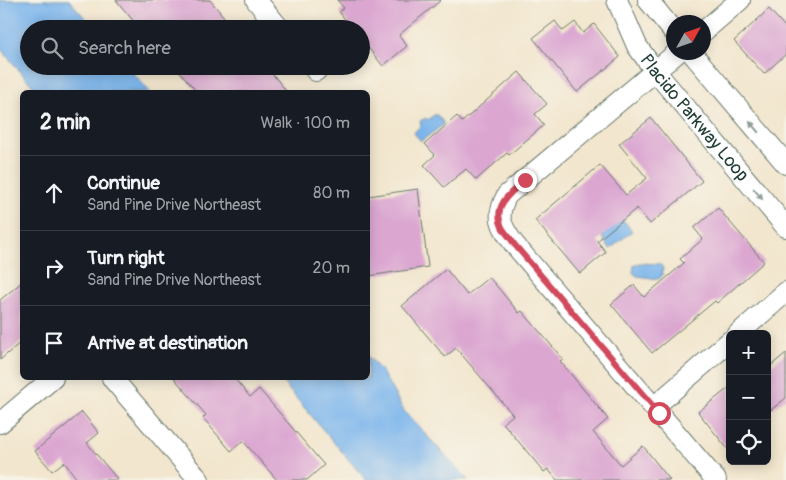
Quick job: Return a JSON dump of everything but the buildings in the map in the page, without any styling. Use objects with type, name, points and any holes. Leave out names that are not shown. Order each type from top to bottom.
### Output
[{"type":"street","points":[[256,0],[273,20]]},
{"type":"street","name":"Placido Parkway Loop","points":[[617,0],[637,46],[655,71],[786,227]]},
{"type":"street","name":"Placido Parkway Loop","points":[[648,0],[666,22]]},
{"type":"street","points":[[711,25],[740,0]]},
{"type":"street","points":[[668,60],[507,195],[500,208],[502,226],[514,244],[716,480]]},
{"type":"street","points":[[698,60],[786,164]]},
{"type":"street","points":[[743,330],[786,292]]},
{"type":"street","points":[[654,407],[726,344]]},
{"type":"street","points":[[0,423],[52,380]]},
{"type":"street","points":[[114,380],[199,480]]},
{"type":"water","points":[[0,0],[69,0],[87,20],[20,20],[20,71],[0,48]]},
{"type":"water","points":[[23,75],[135,75],[148,90],[36,90]]},
{"type":"water","points":[[437,115],[443,122],[443,125],[421,141],[414,133],[421,125],[420,121],[426,118],[428,120]]},
{"type":"water","points":[[616,211],[632,231],[610,249],[603,237],[602,229]]},
{"type":"water","points":[[639,263],[660,264],[663,268],[662,276],[659,279],[637,276],[633,273],[634,265]]},
{"type":"water","points":[[370,358],[382,372],[404,411],[468,480],[366,480],[281,380],[370,380]]},
{"type":"route","points":[[525,180],[507,195],[500,208],[502,226],[514,244],[659,413]]}]
